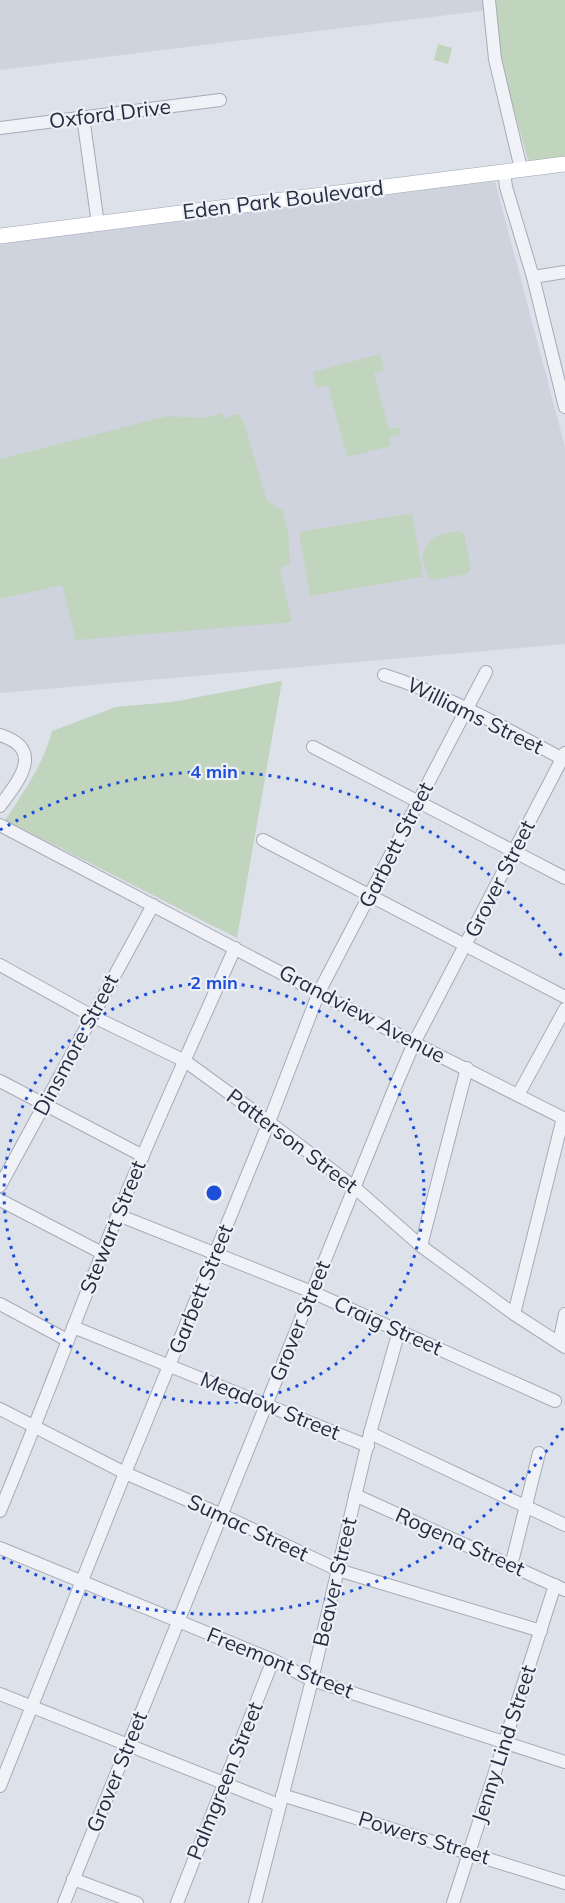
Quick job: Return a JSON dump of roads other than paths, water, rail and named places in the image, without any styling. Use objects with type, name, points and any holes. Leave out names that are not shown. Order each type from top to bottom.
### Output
[{"type":"main road","name":"Eden Park Boulevard","points":[[0,236],[565,164]]},
{"type":"street","points":[[489,0],[495,58],[521,169]]},
{"type":"street","name":"Oxford Drive","points":[[0,128],[220,100]]},
{"type":"street","points":[[83,117],[98,224]]},
{"type":"street","points":[[504,171],[506,187],[561,379],[565,407]]},
{"type":"street","points":[[533,277],[565,272]]},
{"type":"street","name":"Garbett Street","points":[[0,1786],[320,992],[486,672]]},
{"type":"street","name":"Williams Street","points":[[384,675],[467,708],[564,757]]},
{"type":"street","points":[[0,735],[20,745],[26,755],[26,766],[22,775],[0,806]]},
{"type":"street","points":[[314,747],[565,878]]},
{"type":"street","name":"Grover Street","points":[[64,1903],[414,1043],[564,757]]},
{"type":"street","name":"Grandview Avenue","points":[[0,825],[414,1043],[564,1119]]},
{"type":"street","points":[[263,840],[565,997]]},
{"type":"street","name":"Dinsmore Street","points":[[0,1186],[153,904]]},
{"type":"street","name":"Stewart Street","points":[[0,1511],[35,1428],[102,1253],[235,948]]},
{"type":"street","name":"Patterson Street","points":[[0,965],[92,1016],[185,1061],[354,1188],[421,1246],[514,1314],[562,1345]]},
{"type":"street","points":[[518,1095],[565,1009]]},
{"type":"street","points":[[421,1246],[467,1068]]},
{"type":"street","points":[[0,1081],[143,1156]]},
{"type":"street","points":[[514,1314],[564,1119]]},
{"type":"street","points":[[0,1200],[102,1253]]},
{"type":"street","name":"Craig Street","points":[[118,1215],[312,1292],[555,1401]]},
{"type":"street","points":[[0,1304],[68,1340]]},
{"type":"street","points":[[562,1345],[565,1314]]},
{"type":"street","name":"Meadow Street","points":[[73,1327],[266,1406],[369,1440],[526,1506],[565,1525]]},
{"type":"street","name":"Beaver Street","points":[[255,1903],[312,1680],[355,1495],[399,1331]]},
{"type":"street","name":"Sumac Street","points":[[0,1409],[125,1473],[222,1515],[338,1570],[541,1631]]},
{"type":"street","points":[[511,1566],[539,1453]]},
{"type":"street","name":"Rogena Street","points":[[355,1495],[560,1588]]},
{"type":"street","name":"Freemont Street","points":[[0,1548],[273,1660],[312,1680],[565,1762]]},
{"type":"street","name":"Jenny Lind Street","points":[[453,1903],[541,1631],[560,1588]]},
{"type":"street","name":"Palmgreen Street","points":[[177,1903],[273,1660]]},
{"type":"street","name":"Powers Street","points":[[0,1694],[224,1783],[413,1835],[565,1883]]},
{"type":"street","points":[[73,1879],[137,1903]]}]
